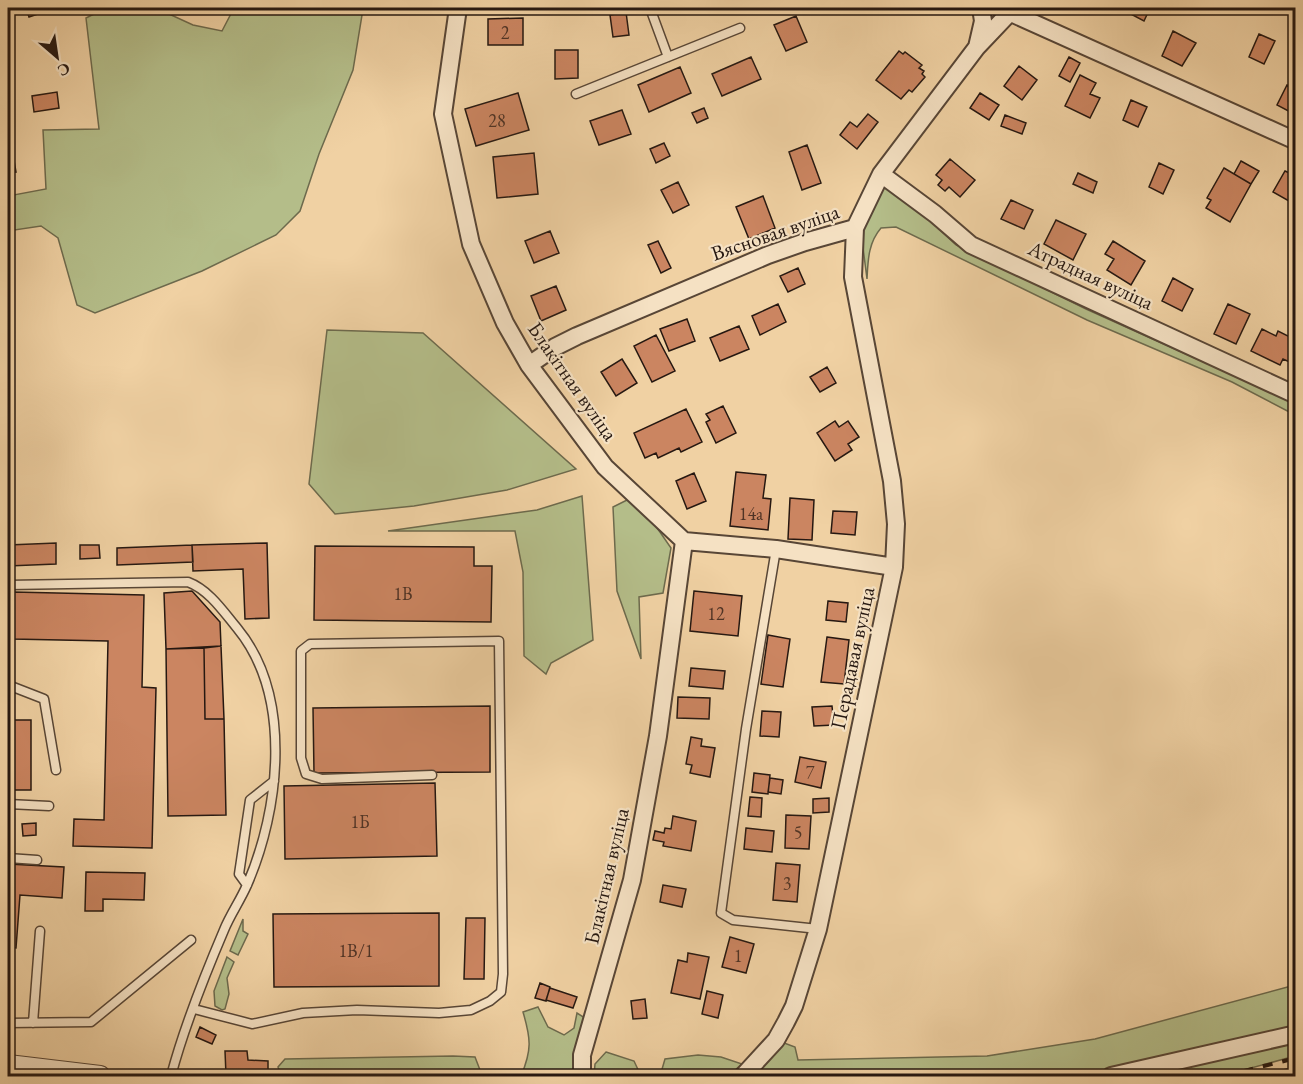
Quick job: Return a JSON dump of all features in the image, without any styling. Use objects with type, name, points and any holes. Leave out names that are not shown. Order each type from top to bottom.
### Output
[{"type":"street","name":"Блакітная вуліца","points":[[458,8],[444,114],[471,244],[505,323],[529,365],[605,466],[684,541],[658,736],[632,880],[582,1055],[582,1077]]},
{"type":"street","points":[[977,47],[983,21],[981,8]]},
{"type":"street","name":"Вясновая вуліца","points":[[529,365],[555,347],[577,336],[715,277],[806,242],[855,228],[881,174],[977,47],[1013,10]]},
{"type":"street","points":[[1013,10],[1296,141]]},
{"type":"street","name":"Атрадная вуліца","points":[[881,174],[935,214],[971,245],[1296,395]]},
{"type":"street","name":"Перадавая вуліца","points":[[743,1077],[776,1040],[786,1022],[794,1005],[818,929],[894,567],[896,524],[892,481],[853,277],[855,228]]},
{"type":"street","points":[[684,541],[776,549],[894,567]]},
{"type":"street","points":[[1111,1077],[1296,1034]]},
{"type":"street","points":[[8,1065],[100,1077]]},
{"type":"lane","points":[[650,8],[668,57]]},
{"type":"lane","points":[[576,94],[740,27]]},
{"type":"lane","points":[[776,549],[746,729],[721,913],[733,920],[818,929]]},
{"type":"lane","points":[[8,585],[189,582],[200,586],[250,644],[266,681],[275,734],[274,781],[269,814],[247,885],[224,929],[179,1047],[171,1077]]},
{"type":"lane","points":[[194,1009],[252,1024],[303,1013],[357,1010],[439,1012],[471,1010],[490,1001],[501,992],[503,974],[499,641],[310,644],[301,651],[301,758],[306,774],[322,779],[432,775]]},
{"type":"lane","points":[[8,685],[44,699],[56,770]]},
{"type":"lane","points":[[247,885],[239,874],[250,800],[274,781]]},
{"type":"lane","points":[[8,804],[49,806]]},
{"type":"lane","points":[[8,858],[37,860]]},
{"type":"lane","points":[[33,1023],[40,931]]},
{"type":"lane","points":[[8,1023],[91,1022],[191,940]]},
{"type":"green space","points":[[106,8],[156,8],[193,25],[222,31],[234,8],[351,8],[362,15],[353,70],[319,154],[300,211],[276,235],[202,271],[95,313],[77,305],[58,238],[41,226],[8,231],[8,196],[46,189],[43,130],[99,129],[86,18]]},
{"type":"green space","points":[[883,187],[895,188],[956,245],[1086,309],[1295,403],[1295,415],[1232,382],[1087,320],[896,227],[881,228],[873,240],[867,279],[861,232]]},
{"type":"green space","points":[[327,330],[423,333],[576,469],[507,490],[414,506],[335,514],[309,484]]},
{"type":"green space","points":[[582,496],[593,640],[551,663],[546,674],[524,656],[523,572],[515,531],[388,531],[537,510]]},
{"type":"green space","points":[[635,496],[671,548],[663,593],[639,597],[641,659],[617,591],[613,507]]},
{"type":"green space","points":[[243,919],[243,931],[248,934],[238,955],[230,951]]},
{"type":"green space","points":[[227,957],[234,962],[227,978],[229,994],[225,1009],[222,1010],[215,1006],[214,991]]},
{"type":"green space","points":[[1295,985],[1295,1056],[1222,1076],[743,1076],[776,1040],[795,1047],[798,1060],[987,1056],[1095,1039]]},
{"type":"green space","points":[[538,1007],[548,1027],[564,1035],[574,1028],[577,1013],[588,1020],[574,1076],[521,1076],[529,1044],[523,1012]]},
{"type":"green space","points":[[606,1052],[634,1061],[641,1076],[594,1076],[595,1064]]},
{"type":"green space","points":[[698,1055],[721,1057],[742,1064],[728,1076],[660,1076],[665,1059]]},
{"type":"green space","points":[[475,1057],[480,1070],[478,1076],[281,1076],[278,1067],[285,1059]]},
{"type":"building","points":[[26,8],[43,8],[44,12],[29,17]]},
{"type":"building","points":[[1127,8],[1150,8],[1144,21],[1125,11]]},
{"type":"building","points":[[626,12],[629,35],[613,37],[610,15]]},
{"type":"building","points":[[796,16],[807,42],[786,51],[774,25]]},
{"type":"building","points":[[523,18],[523,45],[488,45],[488,19]]},
{"type":"building","points":[[1173,31],[1196,43],[1182,66],[1162,56]]},
{"type":"building","points":[[1259,34],[1275,41],[1264,64],[1249,57]]},
{"type":"building","points":[[555,50],[578,50],[578,78],[555,79]]},
{"type":"building","points":[[899,51],[903,54],[905,52],[922,65],[919,68],[924,71],[922,74],[925,77],[912,92],[909,90],[901,99],[876,80]]},
{"type":"building","points":[[751,57],[761,79],[722,96],[712,74]]},
{"type":"building","points":[[1069,57],[1080,63],[1070,82],[1059,76]]},
{"type":"building","points":[[8,62],[11,95],[8,95]]},
{"type":"building","points":[[1019,66],[1037,80],[1022,100],[1004,86]]},
{"type":"building","points":[[680,67],[691,93],[649,112],[638,85]]},
{"type":"building","points":[[1080,75],[1096,83],[1090,94],[1100,98],[1090,118],[1065,106]]},
{"type":"building","points":[[1287,85],[1296,89],[1296,115],[1277,105]]},
{"type":"building","points":[[57,92],[59,108],[34,112],[32,96]]},
{"type":"building","points":[[518,93],[529,130],[476,146],[465,109]]},
{"type":"building","points":[[980,93],[999,105],[989,120],[970,108]]},
{"type":"building","points":[[1131,100],[1147,107],[1138,127],[1123,120]]},
{"type":"building","points":[[704,108],[708,118],[697,123],[692,113]]},
{"type":"building","points":[[622,110],[631,134],[599,145],[590,121]]},
{"type":"building","points":[[868,114],[878,122],[857,149],[840,135],[850,122],[857,127]]},
{"type":"building","points":[[1005,115],[1026,123],[1022,134],[1001,126]]},
{"type":"building","points":[[8,143],[11,143],[16,172],[8,173]]},
{"type":"building","points":[[664,143],[670,156],[656,163],[650,149]]},
{"type":"building","points":[[807,145],[821,183],[802,190],[789,152]]},
{"type":"building","points":[[534,153],[538,194],[497,198],[493,157]]},
{"type":"building","points":[[950,159],[975,180],[960,197],[949,187],[945,191],[938,185],[942,180],[936,175]]},
{"type":"building","points":[[1241,161],[1259,171],[1251,184],[1234,174]]},
{"type":"building","points":[[1159,163],[1174,170],[1163,194],[1149,187]]},
{"type":"building","points":[[1224,168],[1251,184],[1230,222],[1206,208],[1211,200],[1207,198]]},
{"type":"building","points":[[1285,171],[1296,176],[1296,205],[1273,192]]},
{"type":"building","points":[[1078,173],[1097,182],[1093,193],[1073,184]]},
{"type":"building","points":[[678,182],[689,205],[673,213],[661,190]]},
{"type":"building","points":[[763,196],[775,228],[749,239],[736,207]]},
{"type":"building","points":[[1011,200],[1033,210],[1024,229],[1001,219]]},
{"type":"building","points":[[1056,220],[1086,234],[1073,260],[1044,244]]},
{"type":"building","points":[[550,231],[559,253],[534,263],[525,241]]},
{"type":"building","points":[[658,241],[671,268],[661,273],[648,245]]},
{"type":"building","points":[[1113,241],[1145,261],[1131,285],[1107,270],[1114,259],[1105,254]]},
{"type":"building","points":[[1296,253],[1296,268],[1289,265]]},
{"type":"building","points":[[798,268],[805,284],[788,292],[780,276]]},
{"type":"building","points":[[1173,278],[1193,289],[1182,311],[1162,301]]},
{"type":"building","points":[[556,286],[566,310],[541,321],[531,296]]},
{"type":"building","points":[[778,304],[786,322],[760,335],[752,316]]},
{"type":"building","points":[[1228,304],[1250,314],[1236,344],[1214,334]]},
{"type":"building","points":[[687,319],[695,341],[669,351],[660,329]]},
{"type":"building","points":[[739,326],[749,349],[720,361],[710,338]]},
{"type":"building","points":[[1262,329],[1276,336],[1278,331],[1296,340],[1293,347],[1296,348],[1294,364],[1283,359],[1280,365],[1251,351]]},
{"type":"building","points":[[656,335],[675,371],[652,382],[634,346]]},
{"type":"building","points":[[622,359],[637,383],[616,396],[601,372]]},
{"type":"building","points":[[827,367],[836,383],[820,392],[810,377]]},
{"type":"building","points":[[723,406],[736,433],[716,443],[706,422],[710,420],[706,414]]},
{"type":"building","points":[[686,409],[702,442],[681,452],[679,448],[658,458],[656,453],[645,458],[634,433]]},
{"type":"building","points":[[835,421],[839,427],[848,421],[859,437],[848,444],[852,450],[835,461],[817,433]]},
{"type":"building","points":[[736,472],[766,475],[763,498],[771,499],[768,530],[730,526]]},
{"type":"building","points":[[694,473],[706,501],[687,509],[676,481]]},
{"type":"building","points":[[790,498],[814,500],[812,540],[788,539]]},
{"type":"building","points":[[833,511],[857,512],[855,535],[831,533]]},
{"type":"building","points":[[56,543],[56,564],[8,566],[8,545]]},
{"type":"building","points":[[267,543],[269,618],[245,619],[243,569],[193,571],[192,545]]},
{"type":"building","points":[[80,545],[99,545],[100,558],[80,559]]},
{"type":"building","points":[[192,545],[193,562],[117,565],[117,548]]},
{"type":"building","points":[[315,546],[474,547],[474,566],[492,566],[491,622],[314,620]]},
{"type":"building","points":[[192,591],[220,622],[221,646],[166,649],[164,593]]},
{"type":"building","points":[[694,591],[742,596],[738,636],[690,631]]},
{"type":"building","points":[[13,592],[144,595],[142,687],[156,688],[152,848],[73,846],[74,819],[104,820],[108,641],[12,639]]},
{"type":"building","points":[[828,601],[848,603],[846,622],[826,620]]},
{"type":"building","points":[[768,635],[790,639],[783,687],[761,684]]},
{"type":"building","points":[[827,637],[849,640],[844,684],[821,682]]},
{"type":"building","points":[[221,646],[224,719],[205,719],[204,648]]},
{"type":"building","points":[[204,648],[205,719],[224,719],[226,815],[168,816],[166,649]]},
{"type":"building","points":[[691,668],[725,671],[723,689],[689,686]]},
{"type":"building","points":[[678,697],[710,698],[709,719],[677,718]]},
{"type":"building","points":[[490,706],[490,772],[314,773],[313,708]]},
{"type":"building","points":[[832,706],[834,725],[814,726],[812,707]]},
{"type":"building","points":[[762,711],[781,712],[779,737],[760,736]]},
{"type":"building","points":[[8,720],[31,720],[31,790],[8,790]]},
{"type":"building","points":[[691,737],[702,739],[701,746],[715,748],[710,777],[690,773],[692,765],[686,764]]},
{"type":"building","points":[[800,757],[826,762],[821,788],[795,782]]},
{"type":"building","points":[[754,773],[770,775],[768,794],[752,792]]},
{"type":"building","points":[[770,778],[783,780],[781,794],[768,792]]},
{"type":"building","points":[[435,783],[437,856],[285,859],[284,786]]},
{"type":"building","points":[[750,797],[762,798],[761,817],[748,816]]},
{"type":"building","points":[[829,798],[829,812],[813,813],[813,799]]},
{"type":"building","points":[[786,815],[811,816],[809,849],[785,848]]},
{"type":"building","points":[[673,816],[696,821],[691,851],[663,846],[664,842],[653,840],[655,831],[664,833],[665,828],[671,829]]},
{"type":"building","points":[[36,823],[36,835],[23,836],[22,824]]},
{"type":"building","points":[[746,828],[774,831],[772,852],[744,849]]},
{"type":"building","points":[[776,863],[800,865],[797,902],[773,900]]},
{"type":"building","points":[[8,864],[64,867],[62,898],[20,895],[16,948],[8,947]]},
{"type":"building","points":[[86,872],[145,873],[144,900],[103,899],[103,911],[85,911]]},
{"type":"building","points":[[663,885],[686,889],[682,907],[660,902]]},
{"type":"building","points":[[439,913],[439,986],[274,987],[273,914]]},
{"type":"building","points":[[466,918],[485,918],[484,979],[464,979]]},
{"type":"building","points":[[730,937],[754,944],[746,973],[722,967]]},
{"type":"building","points":[[688,953],[709,957],[700,999],[671,993],[678,960],[687,962]]},
{"type":"building","points":[[540,983],[550,987],[546,1001],[535,998]]},
{"type":"building","points":[[550,988],[577,997],[573,1008],[546,1000]]},
{"type":"building","points":[[707,991],[723,995],[718,1018],[702,1014]]},
{"type":"building","points":[[645,999],[647,1018],[633,1019],[631,1001]]},
{"type":"building","points":[[200,1027],[216,1035],[212,1044],[196,1037]]},
{"type":"building","points":[[225,1051],[247,1051],[248,1060],[268,1061],[268,1076],[226,1075]]},
{"type":"railway","points":[[1224,1076],[1296,1058]]},
{"type":"railway","points":[[1264,1076],[1296,1068]]}]
